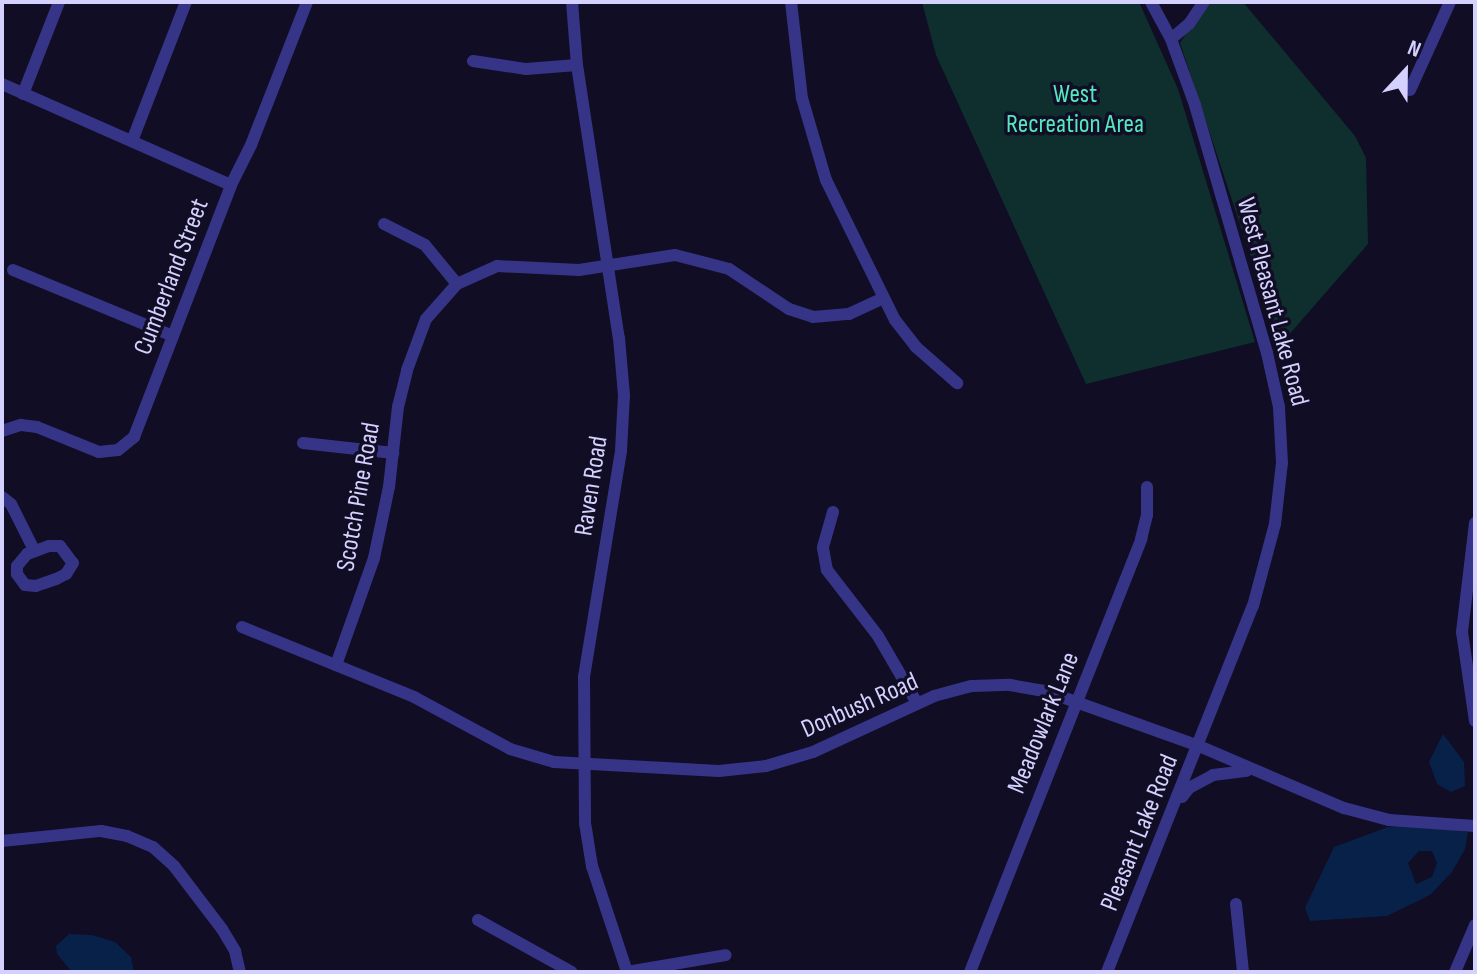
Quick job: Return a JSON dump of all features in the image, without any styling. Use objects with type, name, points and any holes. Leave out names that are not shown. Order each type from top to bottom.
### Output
[{"type":"street","points":[[23,94],[59,2]]},
{"type":"street","points":[[132,141],[186,2]]},
{"type":"street","name":"Cumberland Street","points":[[2,431],[21,425],[37,427],[99,452],[118,450],[134,437],[231,185],[251,145],[307,2]]},
{"type":"street","name":"Raven Road","points":[[572,2],[577,65],[623,366],[624,423],[587,650],[582,703],[587,844],[627,972],[726,955]]},
{"type":"street","points":[[791,2],[802,98],[816,153],[884,298],[905,334],[957,383]]},
{"type":"street","name":"West Pleasant Lake Road","points":[[1151,2],[1171,39],[1195,105],[1267,353],[1282,438],[1280,493],[1264,569],[1213,710]]},
{"type":"street","points":[[1171,39],[1189,24],[1204,2]]},
{"type":"street","points":[[1410,90],[1450,2]]},
{"type":"street","points":[[473,61],[526,69],[577,65]]},
{"type":"street","points":[[2,84],[231,185]]},
{"type":"street","points":[[384,224],[425,245],[457,284]]},
{"type":"street","name":"Scotch Pine Road","points":[[336,665],[374,558],[402,386],[420,333],[434,306],[457,284],[497,266],[579,270],[659,256],[694,257],[729,269],[789,309],[813,317],[849,314],[884,298]]},
{"type":"street","points":[[13,270],[173,336]]},
{"type":"street","points":[[303,443],[393,453]]},
{"type":"street","name":"Meadowlark Lane","points":[[970,972],[1141,539],[1147,515],[1147,487]]},
{"type":"street","points":[[2,497],[11,504],[34,550]]},
{"type":"street","points":[[833,512],[823,548],[827,570],[878,636],[917,703]]},
{"type":"street","points":[[1475,523],[1462,632],[1475,721]]},
{"type":"street","points":[[242,627],[414,697],[524,755],[554,762],[583,762]]},
{"type":"street","name":"Donbush Road","points":[[583,762],[719,771],[766,766],[813,752],[917,703],[953,690],[991,685],[1030,687],[1199,746],[1344,808],[1375,817],[1475,826]]},
{"type":"street","name":"Pleasant Lake Road","points":[[1107,972],[1213,710]]},
{"type":"street","points":[[1173,809],[1189,788],[1213,775],[1239,770],[1263,773]]},
{"type":"street","points":[[2,841],[101,831],[127,836],[153,847],[174,866],[222,929],[235,951],[240,972]]},
{"type":"street","points":[[1236,904],[1243,972]]},
{"type":"street","points":[[478,920],[572,972]]},
{"type":"street","points":[[1455,972],[1475,925]]},
{"type":"green space","name":"West Recreation Area","points":[[922,2],[1139,2],[1178,89],[1255,342],[1086,384],[936,55]]},
{"type":"green space","name":"West Recreation Area","points":[[1207,2],[1243,2],[1355,136],[1366,158],[1368,244],[1280,345],[1180,43]]},
{"type":"water","points":[[1443,734],[1464,762],[1465,786],[1451,792],[1437,784],[1429,762]]},
{"type":"water","points":[[1414,825],[1468,832],[1465,849],[1452,872],[1430,895],[1387,916],[1310,921],[1305,908],[1334,847],[1388,827]],"holes":[[[1419,851],[1432,851],[1437,863],[1432,877],[1416,884],[1408,863]]]},
{"type":"water","points":[[69,934],[92,935],[115,942],[131,957],[134,972],[72,972],[57,954],[56,946]]}]
